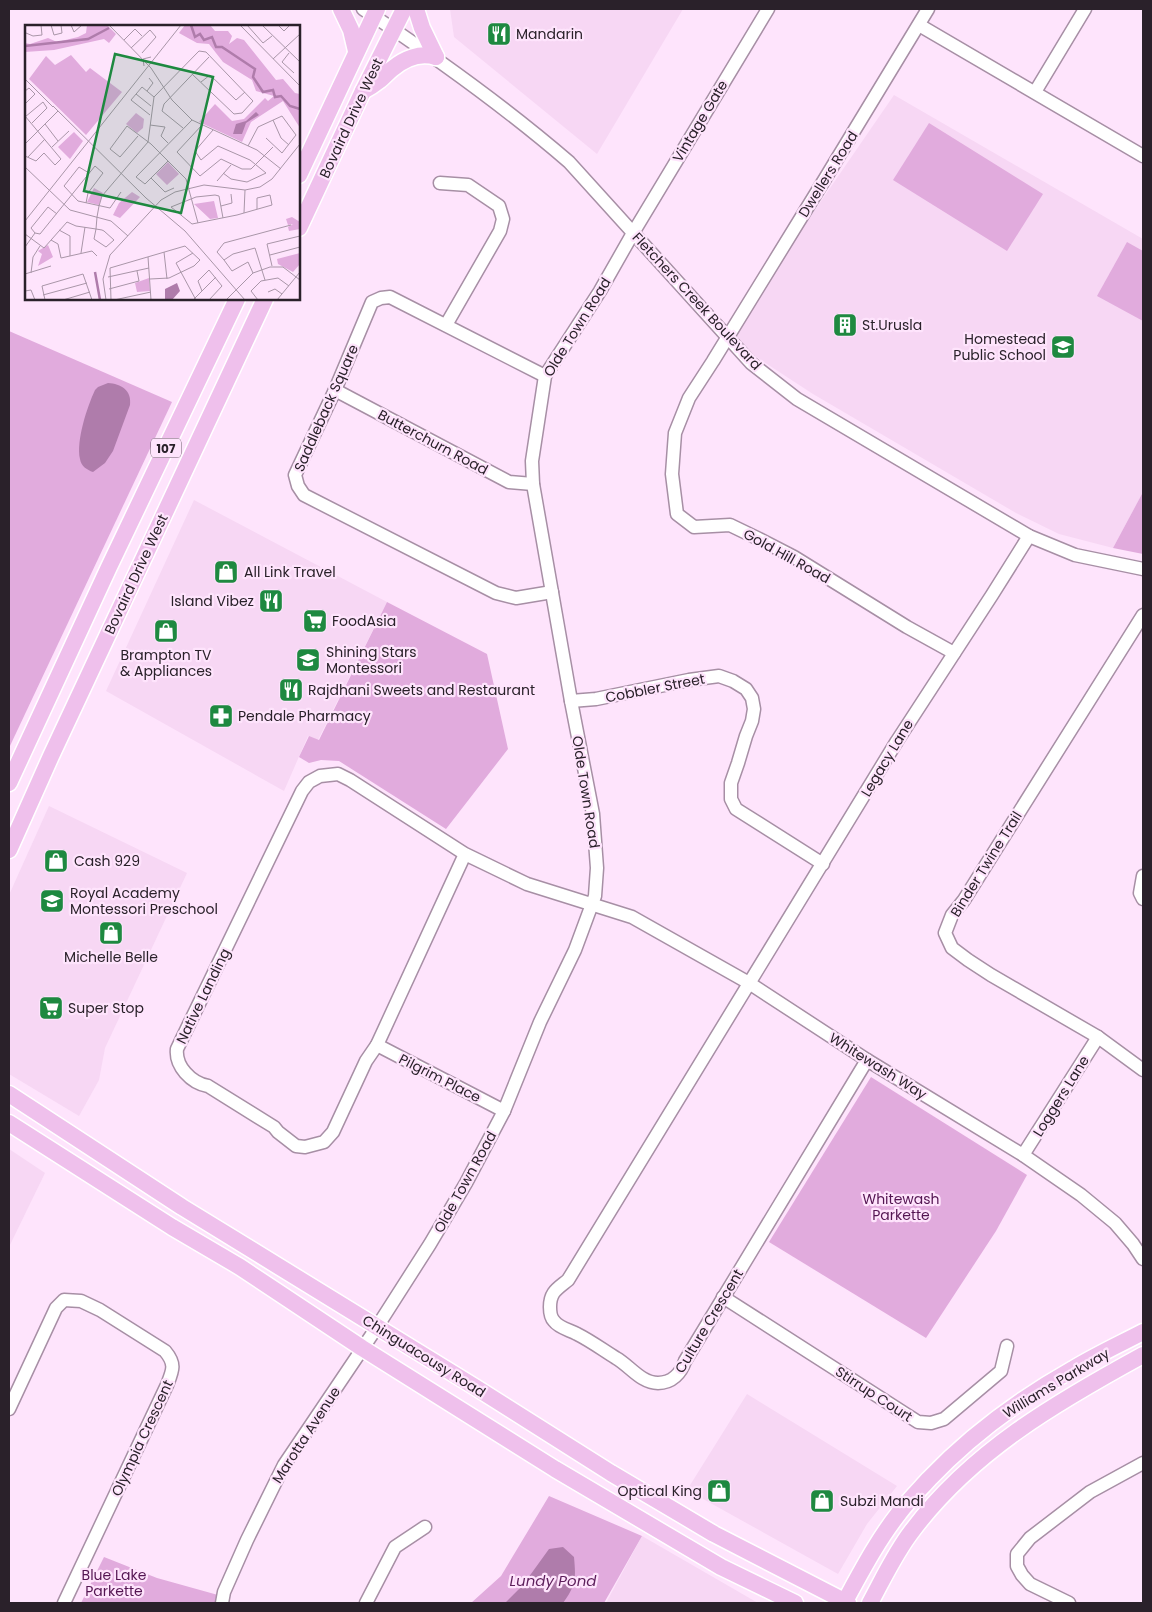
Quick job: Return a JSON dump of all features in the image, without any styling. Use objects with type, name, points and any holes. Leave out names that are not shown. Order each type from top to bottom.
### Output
[{"type":"main road","points":[[341,9],[356,51]]},
{"type":"main road","name":"Bovaird Drive West","points":[[300,226],[363,91],[404,9]]},
{"type":"main road","points":[[416,9],[422,28],[436,57]]},
{"type":"main road","name":"Bovaird Drive West","points":[[300,173],[356,51],[371,11]]},
{"type":"main road","points":[[363,91],[381,80],[392,68],[403,62],[422,54],[436,57]]},
{"type":"main road","name":"Bovaird Drive West","points":[[9,783],[113,558],[238,300]]},
{"type":"main road","name":"Bovaird Drive West","points":[[9,850],[51,756],[265,300]]},
{"type":"main road","points":[[26,746],[51,756]]},
{"type":"main road","name":"Chinguacousy Road","points":[[9,1094],[182,1207],[611,1473],[714,1534],[846,1603]]},
{"type":"main road","name":"Chinguacousy Road","points":[[9,1123],[172,1227],[240,1267],[362,1348],[555,1469],[721,1567],[795,1603]]},
{"type":"main road","name":"Williams Parkway","points":[[846,1603],[872,1552],[897,1514],[965,1444],[1032,1394],[1074,1368],[1143,1332]]},
{"type":"main road","name":"Williams Parkway","points":[[870,1603],[892,1561],[912,1532],[939,1498],[973,1466],[1012,1433],[1053,1406],[1143,1355]]},
{"type":"street","name":"Vintage Gate","points":[[633,233],[768,9]]},
{"type":"street","name":"Dwellers Road","points":[[727,338],[928,9]]},
{"type":"street","points":[[1036,92],[1085,9]]},
{"type":"street","name":"Fletchers Creek Boulevard","points":[[371,11],[436,57],[550,145],[569,162],[751,363],[797,399],[1029,536],[1074,556],[1143,568]]},
{"type":"street","points":[[919,25],[1143,156]]},
{"type":"street","points":[[440,182],[468,185],[499,206],[503,219],[500,231],[446,325]]},
{"type":"street","name":"Olde Town Road","points":[[377,1327],[466,1183],[504,1111],[540,1022],[575,950],[594,896],[597,868],[594,821],[533,484],[532,461],[545,376],[600,291],[633,233]]},
{"type":"street","name":"Saddleback Square","points":[[545,376],[390,297],[381,298],[372,302],[335,390],[295,475],[298,486],[304,495],[496,593],[516,598],[552,592]]},
{"type":"street","name":"Gold Hill Road","points":[[727,338],[689,398],[675,433],[672,474],[677,514],[694,527],[730,525],[759,539],[794,557],[907,627],[954,653]]},
{"type":"street","name":"Butterchurn Road","points":[[335,390],[509,482],[533,484]]},
{"type":"street","name":"Legacy Lane","points":[[750,983],[897,741],[1029,536]]},
{"type":"street","name":"Binder Twine Trail","points":[[1143,615],[964,900],[952,915],[945,933],[952,948],[968,960],[1098,1037],[1143,1070]]},
{"type":"street","name":"Cobbler Street","points":[[571,701],[596,699],[689,680],[719,676],[733,681],[746,689],[752,698],[754,709],[752,721],[731,783],[731,799],[736,810],[823,864]]},
{"type":"street","name":"Native Landing","points":[[465,854],[377,1045],[366,1061],[333,1132],[324,1142],[306,1147],[296,1146],[274,1127],[208,1086],[194,1081],[186,1073],[178,1060],[177,1054],[182,1036],[189,1026],[298,800],[309,782],[320,776],[338,774],[344,776],[465,854],[527,884],[591,905]]},
{"type":"street","points":[[1143,876],[1140,893],[1143,899]]},
{"type":"street","name":"Whitewash Way","points":[[591,905],[632,917],[750,983],[867,1060],[1023,1155],[1081,1195],[1116,1223],[1143,1259]]},
{"type":"street","name":"Culture Crescent","points":[[750,983],[568,1280],[555,1290],[550,1299],[550,1312],[554,1322],[577,1333],[626,1363],[641,1378],[657,1383],[666,1382],[675,1377],[682,1370],[685,1360],[867,1060]]},
{"type":"street","name":"Loggers Lane","points":[[1023,1155],[1098,1037]]},
{"type":"street","name":"Pilgrim Place","points":[[377,1045],[504,1111]]},
{"type":"street","name":"Stirrup Court","points":[[723,1297],[918,1422],[930,1423],[944,1419],[1001,1370],[1007,1346]]},
{"type":"street","name":"Olympia Crescent","points":[[10,1403],[56,1308],[64,1300],[81,1301],[100,1310],[171,1358],[173,1369],[167,1385],[64,1603]]},
{"type":"street","name":"Marotta Avenue","points":[[222,1603],[224,1592],[278,1477],[377,1327]]},
{"type":"street","points":[[1069,1603],[1030,1584],[1017,1566],[1018,1554],[1030,1538],[1090,1492],[1143,1463]]},
{"type":"street","points":[[366,1603],[395,1547],[425,1527]]},
{"type":"shaded area","points":[[450,9],[683,9],[597,154],[454,37]]},
{"type":"shaded area","points":[[894,95],[1143,239],[1143,492],[1113,548],[1059,534],[1016,513],[813,394],[727,338]]},
{"type":"shaded area","points":[[194,500],[387,602],[318,740],[308,736],[284,791],[106,691]]},
{"type":"shaded area","points":[[49,806],[187,873],[105,1048],[99,1080],[79,1116],[9,1074],[9,895]]},
{"type":"shaded area","points":[[9,1149],[45,1173],[9,1247]]},
{"type":"shaded area","points":[[747,1394],[897,1486],[867,1524],[838,1574],[687,1490]]},
{"type":"shaded area","points":[[642,1536],[758,1603],[606,1603]]},
{"type":"green space","points":[[929,123],[1043,194],[1007,251],[893,180]]},
{"type":"green space","points":[[1127,242],[1143,251],[1143,321],[1097,296]]},
{"type":"green space","points":[[9,331],[172,402],[9,748]]},
{"type":"green space","points":[[1143,492],[1143,554],[1113,548]]},
{"type":"green space","points":[[387,602],[487,654],[508,749],[446,829],[339,761],[321,760],[309,763],[299,757],[309,736],[319,740]]},
{"type":"green space","name":"Whitewash Parkette","points":[[871,1077],[1027,1175],[996,1231],[926,1338],[769,1242]]},
{"type":"green space","points":[[549,1496],[642,1536],[604,1603],[471,1603],[501,1576]]},
{"type":"green space","name":"Blue Lake Parkette","points":[[104,1557],[157,1578],[218,1595],[217,1603],[81,1603]]},
{"type":"water","points":[[108,383],[125,389],[129,395],[130,405],[113,451],[105,463],[93,472],[85,467],[81,461],[79,452],[81,434],[95,390]]},
{"type":"water","name":"Lundy Pond","points":[[563,1547],[574,1557],[575,1571],[573,1586],[563,1603],[505,1603],[523,1585],[549,1549]]},
{"type":"place","name":"Mandarin","points":[[499,34]]},
{"type":"place","name":"St.Urusla","points":[[845,325]]},
{"type":"place","name":"Homestead Public School","points":[[1063,347]]},
{"type":"place","name":"All Link Travel","points":[[226,572]]},
{"type":"place","name":"Island Vibez","points":[[271,601]]},
{"type":"place","name":"FoodAsia","points":[[315,621]]},
{"type":"place","name":"Brampton TV & Appliances","points":[[166,631]]},
{"type":"place","name":"Shining Stars Montessori","points":[[308,660]]},
{"type":"place","name":"Rajdhani Sweets and Restaurant","points":[[291,690]]},
{"type":"place","name":"Pendale Pharmacy","points":[[221,716]]},
{"type":"place","name":"Cash 929","points":[[56,861]]},
{"type":"place","name":"Royal Academy Montessori Preschool","points":[[52,901]]},
{"type":"place","name":"Michelle Belle","points":[[111,933]]},
{"type":"place","name":"Super Stop","points":[[51,1008]]},
{"type":"place","name":"Optical King","points":[[719,1491]]},
{"type":"place","name":"Subzi Mandi","points":[[822,1501]]}]
